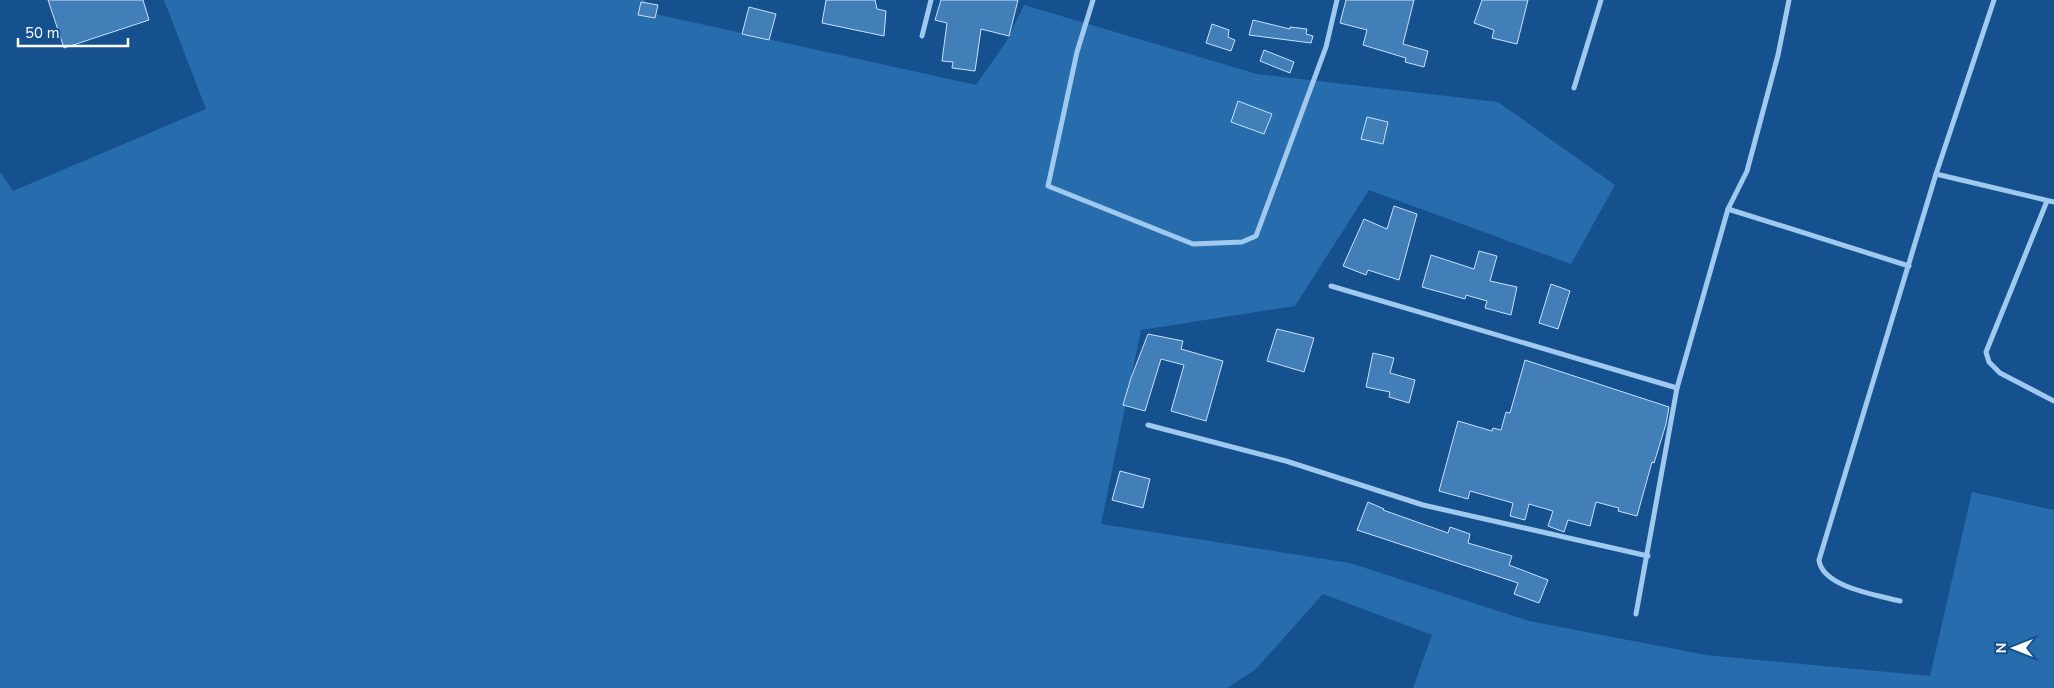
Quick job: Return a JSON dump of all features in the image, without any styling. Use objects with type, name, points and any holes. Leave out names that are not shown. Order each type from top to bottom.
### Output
[{"type":"street","points":[[922,36],[931,0]]},
{"type":"street","points":[[1093,0],[1077,52],[1048,186],[1193,244],[1242,242],[1256,236],[1326,47],[1337,0]]},
{"type":"street","points":[[1574,88],[1601,0]]},
{"type":"street","points":[[1636,614],[1677,388],[1728,209],[1747,171],[1778,55],[1789,0]]},
{"type":"street","points":[[1900,602],[1861,591],[1831,579],[1820,569],[1819,560],[1936,174],[1994,0]]},
{"type":"street","points":[[1936,174],[2054,202]]},
{"type":"street","points":[[2047,201],[1986,352],[1988,362],[2000,373],[2054,400]]},
{"type":"street","points":[[1728,209],[1909,266]]},
{"type":"street","points":[[1332,286],[1677,388]]},
{"type":"street","points":[[1148,425],[1286,461],[1423,505],[1648,556]]},
{"type":"shaded area","points":[[164,0],[645,0],[646,12],[976,85],[1006,42],[1024,5],[1257,74],[1498,102],[1615,185],[1571,264],[1369,190],[1295,306],[1141,330],[1101,524],[1350,563],[1529,621],[1706,655],[1930,676],[1972,492],[2054,510],[2054,688],[1413,688],[1432,635],[1323,594],[1256,669],[1227,688],[0,688],[0,172],[13,191],[206,109]]},
{"type":"building","points":[[48,0],[143,0],[149,20],[64,48]]},
{"type":"building","points":[[826,0],[875,0],[877,9],[886,11],[884,36],[822,23]]},
{"type":"building","points":[[941,0],[1018,0],[1009,36],[981,29],[975,71],[952,68],[953,62],[942,61],[947,23],[935,20]]},
{"type":"building","points":[[1346,0],[1414,0],[1403,44],[1428,51],[1424,67],[1405,62],[1406,58],[1363,45],[1367,30],[1340,23]]},
{"type":"building","points":[[1482,0],[1528,0],[1517,44],[1492,38],[1494,30],[1474,23]]},
{"type":"building","points":[[641,2],[658,5],[655,18],[638,15]]},
{"type":"building","points":[[749,7],[776,14],[769,40],[742,34]]},
{"type":"building","points":[[1253,20],[1290,29],[1290,27],[1307,29],[1306,34],[1313,36],[1311,43],[1249,35]]},
{"type":"building","points":[[1212,24],[1229,30],[1228,37],[1235,40],[1231,51],[1206,43]]},
{"type":"building","points":[[1264,50],[1294,62],[1290,73],[1260,61]]},
{"type":"building","points":[[1238,101],[1272,114],[1264,134],[1231,122]]},
{"type":"building","points":[[1367,117],[1388,122],[1383,144],[1361,139]]},
{"type":"building","points":[[1394,206],[1417,214],[1399,280],[1368,270],[1366,275],[1343,266],[1364,219],[1387,229]]},
{"type":"building","points":[[1479,251],[1497,256],[1490,281],[1517,287],[1511,315],[1485,308],[1487,301],[1466,295],[1465,299],[1422,287],[1431,255],[1474,269]]},
{"type":"building","points":[[1551,284],[1570,291],[1558,329],[1539,323]]},
{"type":"building","points":[[1277,329],[1314,338],[1304,372],[1267,361]]},
{"type":"building","points":[[1148,334],[1183,341],[1181,349],[1223,361],[1206,421],[1171,411],[1184,365],[1161,359],[1145,411],[1123,405]]},
{"type":"building","points":[[1373,353],[1394,358],[1390,373],[1415,380],[1409,403],[1389,397],[1390,392],[1366,387]]},
{"type":"building","points":[[1525,360],[1669,407],[1666,424],[1654,463],[1652,462],[1637,516],[1618,511],[1619,508],[1596,502],[1590,526],[1568,520],[1564,532],[1548,526],[1553,511],[1529,504],[1525,520],[1510,516],[1513,503],[1470,491],[1468,499],[1439,491],[1458,421],[1492,431],[1493,428],[1501,430],[1506,412],[1510,413]]},
{"type":"building","points":[[1120,471],[1150,479],[1143,508],[1112,500]]},
{"type":"building","points":[[1368,502],[1383,510],[1448,533],[1450,527],[1470,534],[1468,543],[1512,556],[1509,565],[1548,580],[1539,603],[1514,594],[1518,583],[1357,530]]}]
